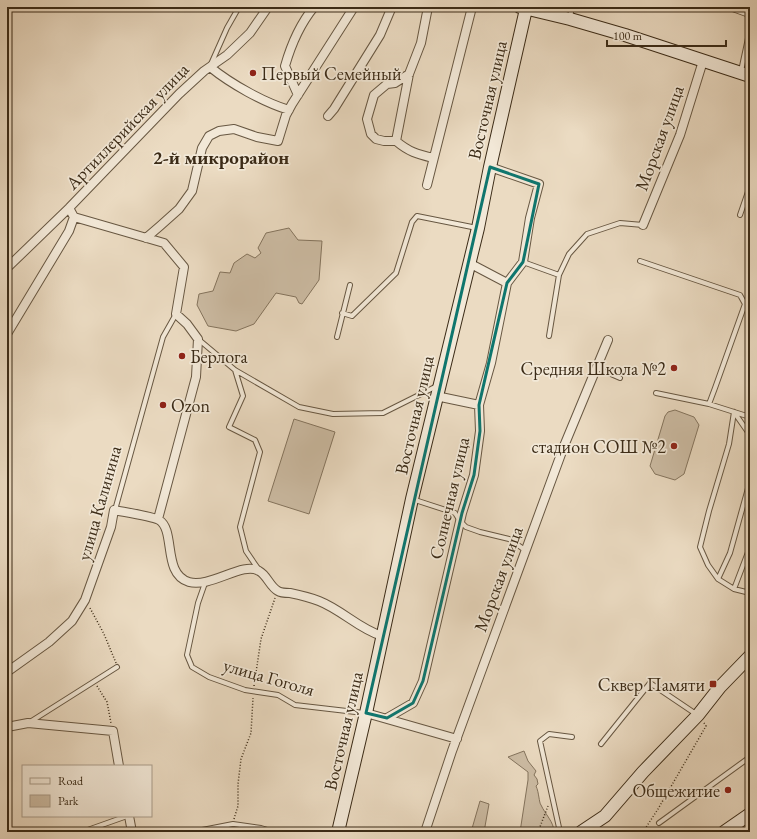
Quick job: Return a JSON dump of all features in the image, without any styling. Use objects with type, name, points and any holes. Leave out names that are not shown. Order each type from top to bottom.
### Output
[{"type":"street","name":"Артиллерийская улица","points":[[7,268],[69,208],[178,94],[227,55],[250,32],[268,7]]},
{"type":"street","points":[[298,95],[285,66],[290,50],[314,7]]},
{"type":"street","points":[[146,238],[179,208],[192,191],[202,148],[209,136],[219,131],[234,129],[257,137],[278,141],[286,115],[354,7]]},
{"type":"street","points":[[396,141],[410,74],[421,43],[428,7]]},
{"type":"street","points":[[427,185],[472,7]]},
{"type":"street","points":[[328,116],[334,109],[380,35],[388,8]]},
{"type":"street","points":[[524,8],[570,19],[625,35],[745,75]]},
{"type":"street","name":"Восточная улица","points":[[338,832],[366,713],[412,499],[478,228],[524,8]]},
{"type":"street","name":"Морская улица","points":[[643,225],[680,136],[703,61]]},
{"type":"street","points":[[210,67],[224,78],[276,106],[289,110]]},
{"type":"street","points":[[410,74],[395,82],[387,84],[374,95],[367,119],[371,134],[384,141],[396,141],[403,148],[413,153],[433,158]]},
{"type":"street","name":"Солнечная улица","points":[[387,718],[413,703],[423,680],[460,521],[474,475],[480,431],[479,405],[491,363],[507,283],[523,262],[530,218],[539,184],[490,167]]},
{"type":"street","points":[[69,208],[74,217],[164,243],[184,267],[176,314],[187,324],[198,339],[196,378],[158,519]]},
{"type":"street","points":[[7,334],[69,231],[74,217]]},
{"type":"street","points":[[469,263],[507,283]]},
{"type":"street","name":"Морская улица","points":[[425,832],[457,739],[564,446],[608,340]]},
{"type":"street","points":[[438,390],[479,405]]},
{"type":"street","points":[[114,510],[158,519],[165,525],[173,566],[179,576],[189,582],[205,583],[237,571],[251,569],[259,570],[278,591],[320,601],[370,632],[382,636]]},
{"type":"street","name":"улица Калинина","points":[[7,672],[49,642],[72,621],[85,600],[111,527],[114,510]]},
{"type":"street","points":[[581,832],[605,816],[643,772],[698,715],[720,687],[750,656]]},
{"type":"street","name":"улица Гоголя","points":[[366,713],[457,739]]},
{"type":"street","points":[[7,727],[28,723],[112,731],[119,765]]},
{"type":"street","points":[[724,832],[750,814]]},
{"type":"street","points":[[128,817],[132,832]]},
{"type":"lane","points":[[210,67],[227,28],[239,7]]},
{"type":"lane","points":[[570,19],[572,7]]},
{"type":"lane","points":[[727,7],[749,15],[750,28],[745,75]]},
{"type":"lane","points":[[740,215],[750,186]]},
{"type":"lane","points":[[342,313],[352,316],[396,274],[412,222],[417,216],[478,228]]},
{"type":"lane","points":[[549,336],[559,275],[569,254],[587,234],[620,223],[643,225]]},
{"type":"lane","points":[[640,261],[740,295],[745,304],[709,404]]},
{"type":"lane","points":[[523,262],[559,275]]},
{"type":"lane","points":[[337,337],[350,285]]},
{"type":"lane","name":"улица Калинина","points":[[114,510],[163,337],[176,314]]},
{"type":"lane","points":[[198,339],[235,370],[299,407],[333,414],[383,413],[438,390]]},
{"type":"lane","points":[[596,368],[620,378]]},
{"type":"lane","points":[[235,370],[243,396],[229,428],[255,440],[260,452],[240,527],[246,552],[259,570]]},
{"type":"lane","points":[[656,393],[709,404],[750,417]]},
{"type":"lane","points":[[734,412],[750,435]]},
{"type":"lane","points":[[734,412],[730,444],[709,511],[700,547],[708,565],[718,579],[734,589],[750,593]]},
{"type":"lane","points":[[718,579],[730,553],[750,481]]},
{"type":"lane","points":[[412,499],[455,513],[466,527],[509,539],[526,550]]},
{"type":"lane","points":[[734,589],[750,547]]},
{"type":"lane","name":"улица Гоголя","points":[[205,583],[198,603],[187,655],[192,667],[209,677],[245,690],[278,695],[295,705],[366,713]]},
{"type":"lane","points":[[28,723],[117,667]]},
{"type":"lane","points":[[601,744],[650,683],[698,715]]},
{"type":"lane","points":[[560,832],[540,741],[549,734],[572,737]]},
{"type":"lane","points":[[659,823],[750,757]]},
{"type":"lane","points":[[82,832],[125,817]]},
{"type":"lane","points":[[192,832],[233,824],[274,832]]},
{"type":"path","points":[[233,824],[238,806],[238,784],[241,759],[251,733],[253,691],[261,639],[278,591]]},
{"type":"path","points":[[85,600],[104,634],[117,667]]},
{"type":"path","points":[[95,681],[107,702],[112,731]]},
{"type":"path","points":[[642,832],[658,809],[706,726],[698,715]]},
{"type":"path","points":[[538,832],[548,806]]},
{"type":"highlighted area","points":[[490,167],[539,184],[523,262],[507,283],[479,405],[480,431],[474,475],[462,513],[423,681],[413,703],[387,718],[366,713]]},
{"type":"green space","points":[[289,228],[298,240],[322,241],[319,280],[302,304],[299,303],[296,297],[276,293],[254,324],[236,331],[208,326],[197,305],[199,294],[213,291],[220,272],[230,273],[234,263],[247,254],[255,258],[261,253],[258,248],[266,233]]},
{"type":"green space","name":"стадион СОШ №2","points":[[675,410],[694,417],[699,425],[684,474],[675,480],[655,474],[650,466],[665,416],[668,412]]},
{"type":"green space","points":[[294,419],[335,432],[309,514],[268,501]]},
{"type":"green space","points":[[524,751],[528,761],[536,771],[534,775],[537,779],[538,784],[536,786],[540,804],[551,821],[554,832],[520,832],[528,772],[508,757]]},
{"type":"green space","points":[[480,801],[489,804],[484,832],[471,832]]},
{"type":"place","name":"Первый Семейный","points":[[253,73]]},
{"type":"place","name":"Берлога","points":[[182,356]]},
{"type":"place","name":"Средняя Школа №2","points":[[674,368]]},
{"type":"place","name":"Ozon","points":[[163,405]]},
{"type":"place","name":"стадион СОШ №2","points":[[674,446]]},
{"type":"place","name":"Сквер Памяти","points":[[713,684]]},
{"type":"place","name":"Общежитие","points":[[728,790]]},
{"type":"district","name":"2-й микрорайон","points":[[221,157]]}]
